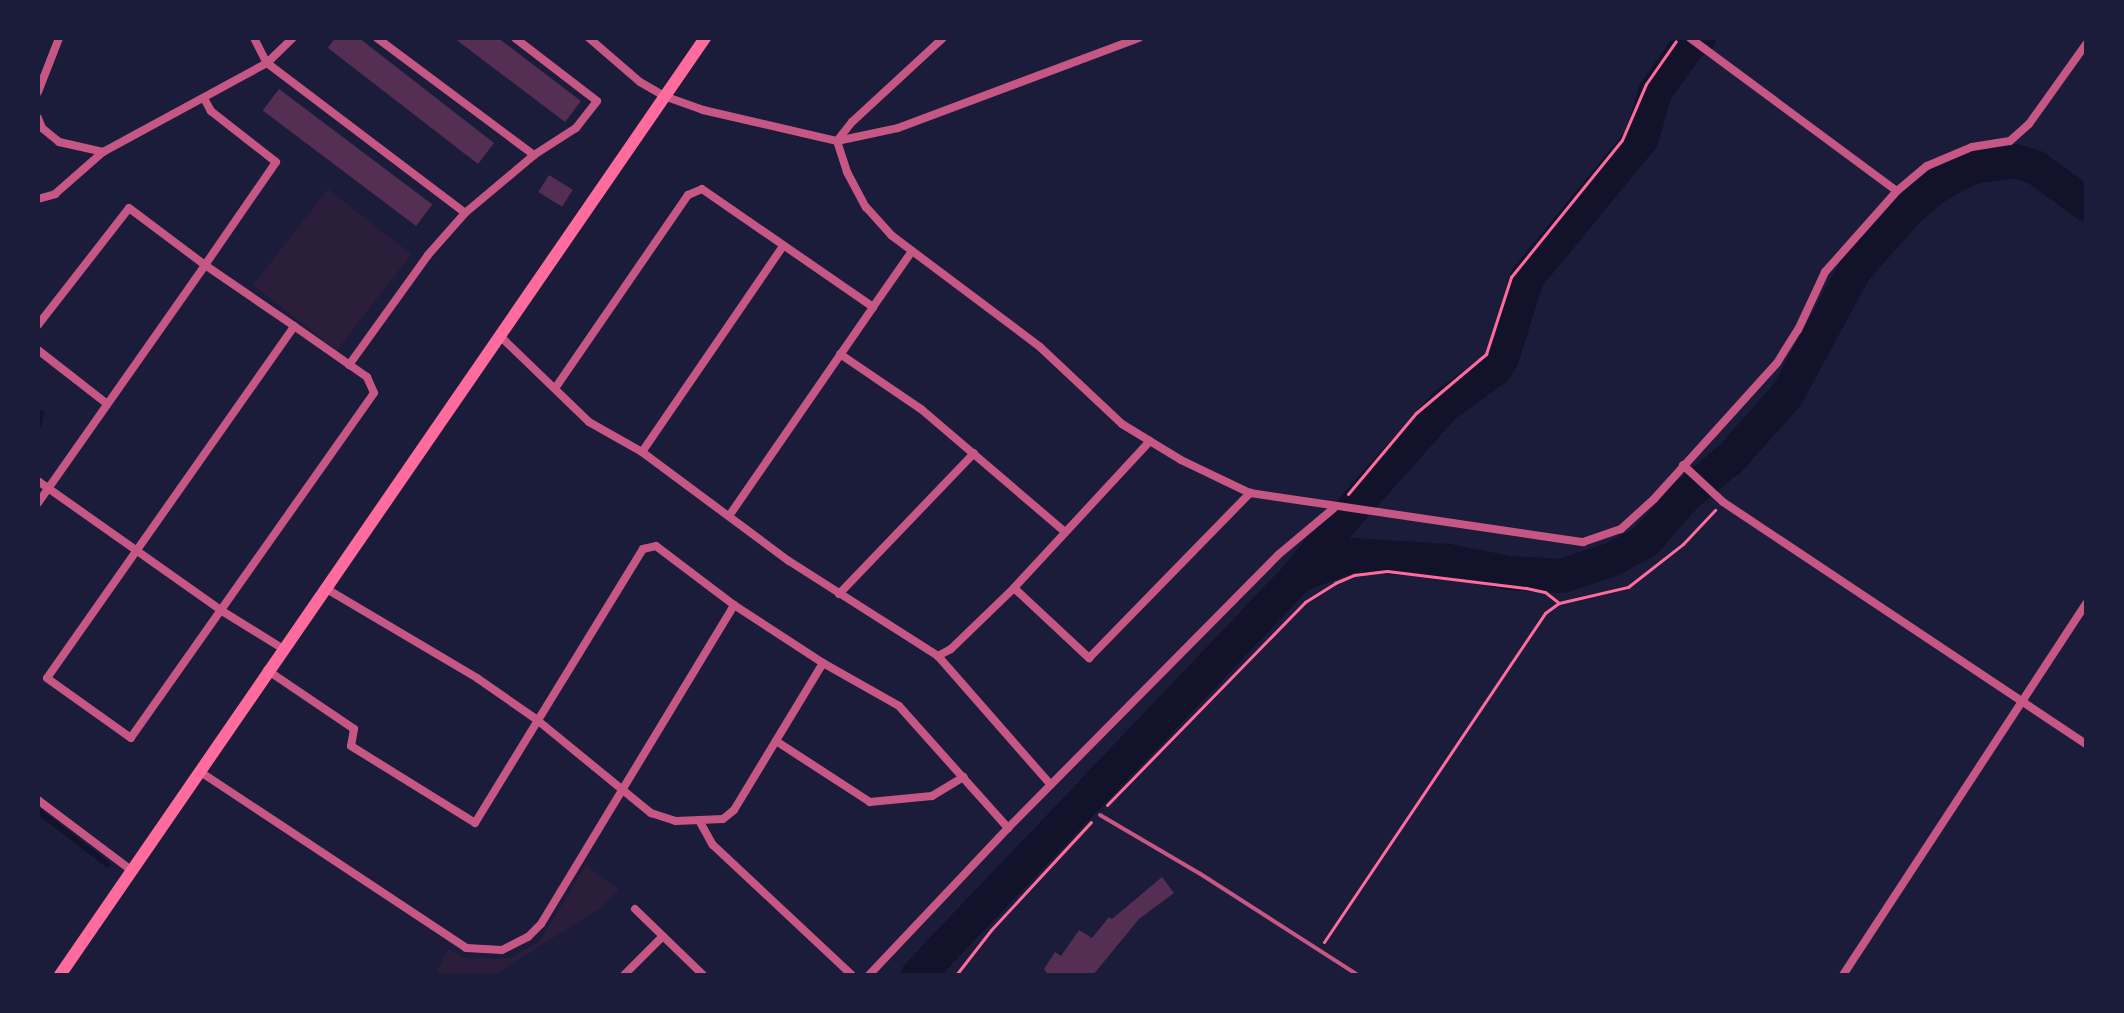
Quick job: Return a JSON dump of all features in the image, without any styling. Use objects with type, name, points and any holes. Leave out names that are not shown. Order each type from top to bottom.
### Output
[{"type":"main road","points":[[60,975],[282,648],[705,38]]},
{"type":"street","points":[[38,92],[59,38]]},
{"type":"street","points":[[254,38],[267,63],[465,213]]},
{"type":"street","points":[[38,199],[55,194],[103,152],[205,100],[267,63],[293,38]]},
{"type":"street","points":[[377,38],[534,155]]},
{"type":"street","points":[[349,365],[428,255],[465,213],[534,155],[576,128],[597,101],[515,38]]},
{"type":"street","points":[[589,38],[640,82],[664,96],[703,110],[837,141],[898,128],[1139,38]]},
{"type":"street","points":[[837,141],[852,122],[943,38]]},
{"type":"street","points":[[1690,38],[1897,191]]},
{"type":"street","points":[[837,141],[847,172],[866,207],[891,235],[1040,347],[1122,424],[1150,441],[1250,493],[1583,542],[1603,538],[1621,529],[1685,467],[1777,363],[1798,330],[1825,272],[1897,191],[1927,166],[1972,147],[2010,141],[2029,124],[2086,44]]},
{"type":"street","points":[[38,503],[276,162],[211,111],[205,100]]},
{"type":"street","points":[[38,118],[42,128],[59,142],[103,152]]},
{"type":"street","points":[[556,387],[688,195],[702,189],[873,307]]},
{"type":"street","points":[[38,325],[129,208],[205,265],[367,377],[374,393],[131,738],[38,672]]},
{"type":"street","points":[[642,452],[783,246]]},
{"type":"street","points":[[729,516],[912,251]]},
{"type":"street","points":[[47,678],[294,326]]},
{"type":"street","points":[[499,335],[589,422],[642,452],[839,594],[938,656],[1051,785]]},
{"type":"street","points":[[38,350],[106,403]]},
{"type":"street","points":[[840,354],[921,409],[1065,532]]},
{"type":"street","points":[[938,656],[951,649],[1014,588],[1150,441]]},
{"type":"street","points":[[839,594],[974,453]]},
{"type":"street","points":[[1685,467],[1720,500],[2086,744]]},
{"type":"street","points":[[38,481],[137,553],[282,648]]},
{"type":"street","points":[[1014,588],[1089,658],[1250,493]]},
{"type":"street","points":[[869,975],[1008,828],[1278,555],[1337,508]]},
{"type":"street","points":[[267,670],[354,729],[351,746],[475,823],[643,549],[656,546],[734,605],[823,663],[899,706],[1008,828]]},
{"type":"street","points":[[325,588],[477,678],[536,719],[651,813],[676,821],[723,819],[734,810],[823,663]]},
{"type":"street","points":[[1843,975],[2086,603]]},
{"type":"street","points":[[199,771],[466,948],[502,950],[528,937],[541,924],[734,605]]},
{"type":"street","points":[[776,741],[870,802],[932,796],[964,777]]},
{"type":"street","points":[[38,800],[131,870]]},
{"type":"street","points":[[700,822],[713,845],[852,975]]},
{"type":"street","points":[[635,909],[703,975]]},
{"type":"street","points":[[624,975],[663,936]]},
{"type":"lane","points":[[1100,815],[1358,975]]},
{"type":"path","points":[[1337,508],[1416,413],[1486,354],[1511,277],[1622,140],[1646,84],[1678,38]]},
{"type":"path","points":[[1320,949],[1535,627],[1559,603],[1628,587],[1683,544],[1720,500]]},
{"type":"path","points":[[956,975],[991,930],[1121,789],[1147,768],[1305,602],[1335,583],[1354,575],[1387,571],[1526,588],[1545,592],[1559,603]]},
{"type":"shaded area","points":[[328,189],[412,254],[336,350],[253,285]]},
{"type":"shaded area","points":[[586,865],[619,890],[602,907],[494,975],[435,975],[448,949],[466,958],[511,958],[539,942]]},
{"type":"building","points":[[335,38],[359,38],[494,143],[478,164],[328,48]]},
{"type":"building","points":[[454,38],[498,38],[581,101],[565,122]]},
{"type":"building","points":[[279,89],[432,205],[416,226],[263,111]]},
{"type":"building","points":[[549,175],[573,190],[562,207],[538,192]]},
{"type":"building","points":[[1162,877],[1174,893],[1139,919],[1093,975],[1048,975],[1044,969],[1055,952],[1061,956],[1079,930],[1092,938],[1109,917],[1112,919]]},
{"type":"waterway","points":[[918,975],[1297,577],[1338,525],[1445,405],[1495,369],[1502,358],[1527,278],[1642,138],[1655,92],[1687,47],[1699,38]]},
{"type":"waterway","points":[[1298,576],[1352,555],[1448,561],[1508,573],[1562,576],[1613,559],[1647,540],[1684,497],[1731,458],[1787,395],[1854,271],[1908,210],[1938,185],[1972,167],[2015,161],[2035,167],[2086,204]]},
{"type":"waterway","points":[[38,412],[41,414],[38,427]]},
{"type":"waterway","points":[[38,811],[108,865]]}]
